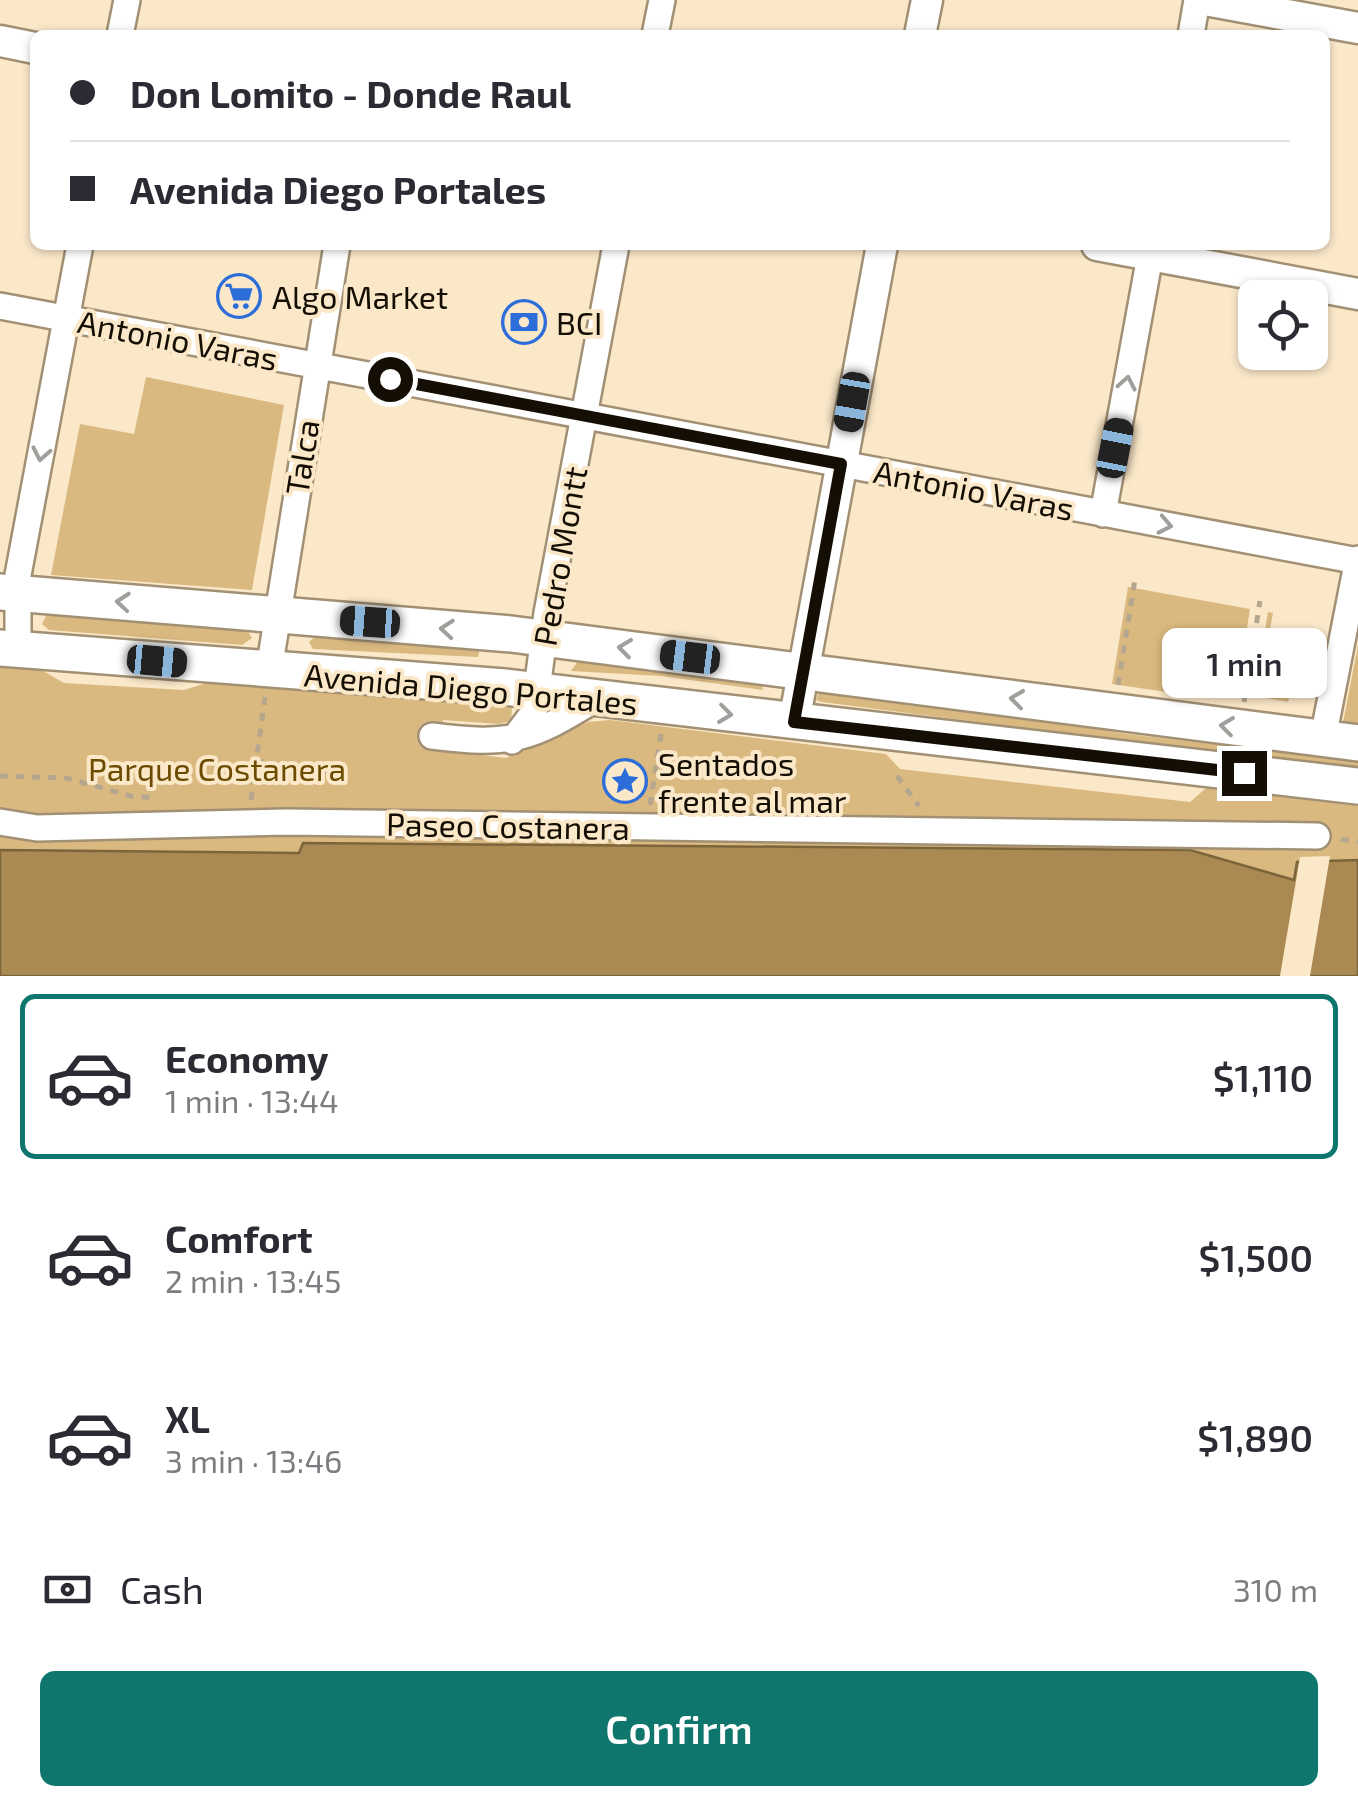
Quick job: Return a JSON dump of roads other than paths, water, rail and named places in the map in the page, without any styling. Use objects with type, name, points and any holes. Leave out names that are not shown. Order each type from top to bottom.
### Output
[{"type":"highway","name":"Avenida Diego Portales","points":[[9,592],[544,638],[1341,741]]},
{"type":"highway","name":"Avenida Diego Portales","points":[[9,649],[538,690],[1358,786]]},
{"type":"main road","points":[[921,30],[927,0]]},
{"type":"main road","points":[[1201,0],[1358,28]]},
{"type":"main road","points":[[0,41],[30,47]]},
{"type":"main road","points":[[794,722],[881,250]]},
{"type":"main road","points":[[1151,250],[1358,294]]},
{"type":"street","points":[[121,30],[127,0]]},
{"type":"street","points":[[656,30],[662,0]]},
{"type":"street","points":[[1192,30],[1201,0]]},
{"type":"street","points":[[9,649],[9,592],[79,250]]},
{"type":"street","name":"Talca","points":[[268,670],[336,250]]},
{"type":"street","name":"Pedro Montt","points":[[512,741],[534,712],[615,250]]},
{"type":"street","points":[[1103,514],[1151,250]]},
{"type":"street","name":"Antonio Varas","points":[[0,306],[1358,560]]},
{"type":"street","points":[[1341,741],[1358,560]]},
{"type":"street","points":[[432,736],[490,743],[512,741],[542,730],[597,698]]},
{"type":"street","name":"Paseo Costanera","points":[[0,822],[38,828],[248,823],[1317,836]]},
{"type":"place","name":"Algo Market","points":[[239,296]]},
{"type":"place","name":"BCI","points":[[524,322]]},
{"type":"place","name":"Sentados frente al mar","points":[[625,781]]},
{"type":"park label","name":"Parque Costanera","points":[[217,768]]}]
